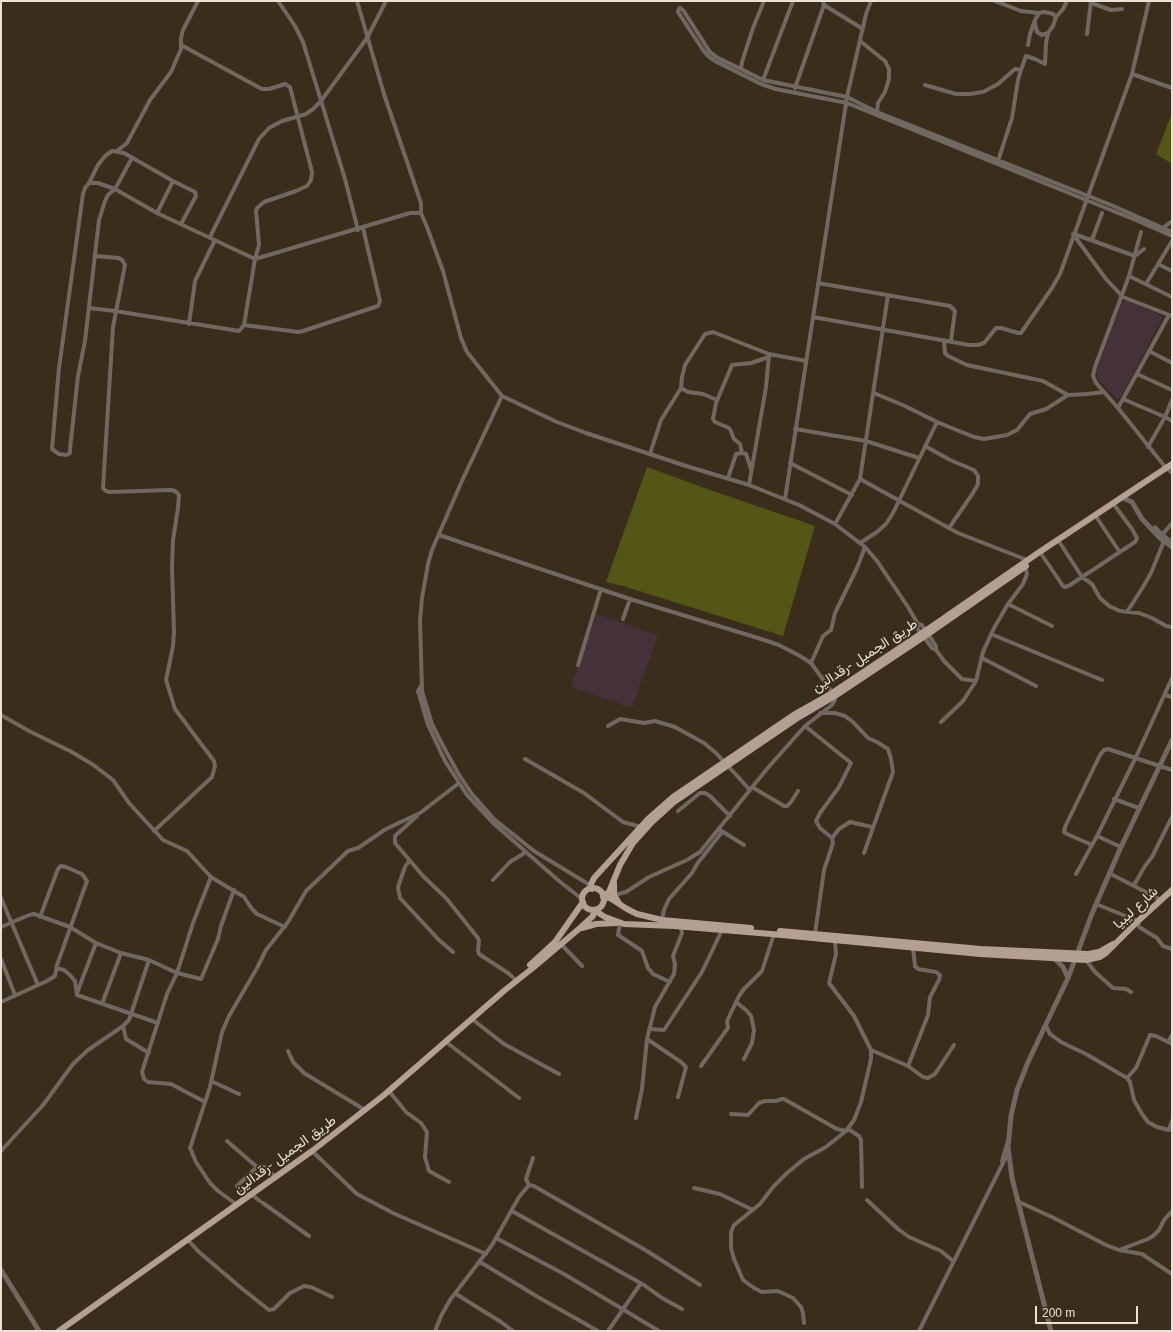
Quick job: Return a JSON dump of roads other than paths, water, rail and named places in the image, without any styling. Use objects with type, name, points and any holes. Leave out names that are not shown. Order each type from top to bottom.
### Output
[{"type":"main road","name":"طريق الجميل -رقدالين","points":[[603,897],[609,892],[623,860],[633,843],[652,822],[674,802],[795,714],[834,694],[1026,563],[1170,469]]},
{"type":"main road","name":"طريق الجميل -رقدالين","points":[[1026,563],[1042,555],[1128,496]]},
{"type":"main road","name":"طريق الجميل -رقدالين","points":[[590,889],[593,880],[641,827],[673,797],[725,764]]},
{"type":"main road","points":[[614,879],[614,895],[621,906]]},
{"type":"main road","points":[[515,981],[555,942],[582,900],[584,893],[590,889],[598,890],[603,897],[610,898],[621,906],[637,914],[676,925],[722,930],[980,954],[1054,958],[1093,954],[1117,943]]},
{"type":"main road","name":"شارع ليبيا","points":[[1086,960],[1100,957],[1106,953],[1172,890]]},
{"type":"main road","points":[[515,981],[592,917],[594,910],[601,905],[603,897]]},
{"type":"main road","points":[[582,900],[588,908],[622,924]]},
{"type":"main road","points":[[580,928],[602,923],[676,925],[815,934],[1076,956],[1086,960]]},
{"type":"main road","name":"طريق الجميل -رقدالين","points":[[59,1331],[312,1151],[389,1091],[515,981]]},
{"type":"street","points":[[117,151],[127,143],[150,100],[171,72],[178,57],[183,30],[198,1]]},
{"type":"street","points":[[278,1],[296,26],[303,42],[345,179],[358,230]]},
{"type":"street","points":[[356,1],[384,94],[421,203],[421,214],[442,271],[465,349],[502,396],[556,422],[650,454],[749,485],[785,499],[835,524],[865,547],[884,571],[918,624],[922,625],[924,634],[932,648],[936,650],[944,661],[962,679],[976,681]]},
{"type":"street","points":[[189,324],[195,281],[213,238],[259,139],[269,128],[282,121],[306,114],[322,101],[367,38],[386,1]]},
{"type":"street","points":[[741,69],[753,28],[764,1]]},
{"type":"street","points":[[763,80],[793,1]]},
{"type":"street","points":[[785,499],[847,97],[866,14],[871,1]]},
{"type":"street","points":[[995,1],[1021,11],[1039,13],[1045,12],[1053,14],[1056,17]]},
{"type":"street","points":[[998,160],[1012,118],[1018,80],[1026,56],[1045,64],[1048,33],[1053,26],[1056,17],[1063,9],[1067,1]]},
{"type":"street","points":[[813,317],[978,345],[984,343],[996,328],[1018,333],[1021,332],[1060,274],[1073,234],[1088,198],[1132,74],[1149,1]]},
{"type":"street","points":[[1087,34],[1091,2],[1111,10],[1122,9]]},
{"type":"street","points":[[795,88],[824,3],[863,29]]},
{"type":"street","points":[[1172,232],[1088,198],[846,103],[768,87],[715,60],[703,50],[678,12],[678,9],[680,8],[683,10],[710,52],[718,58],[763,80],[795,88],[847,97],[877,112],[998,160],[1088,198],[1172,236]]},
{"type":"street","points":[[1028,45],[1030,34],[1039,13]]},
{"type":"street","points":[[1035,20],[1037,32],[1042,35],[1048,33]]},
{"type":"street","points":[[860,40],[885,61],[889,69],[889,79],[885,92],[878,102],[877,112]]},
{"type":"street","points":[[88,308],[239,331],[244,325],[255,259],[259,245],[257,208],[264,202],[307,186],[311,180],[312,172],[290,87],[285,84],[269,89],[262,89],[181,45]]},
{"type":"street","points":[[925,85],[956,94],[983,92],[998,84],[1015,69],[1021,70]]},
{"type":"street","points":[[1132,74],[1172,88]]},
{"type":"street","points":[[132,158],[115,189],[108,195],[99,220],[78,376],[70,453],[66,455],[59,454],[52,449],[59,368],[83,194],[98,165],[105,156],[112,151],[117,151],[132,158],[195,192],[196,196],[181,224]]},
{"type":"street","points":[[157,213],[173,181]]},
{"type":"street","points":[[89,183],[98,183],[115,189],[157,213],[255,259],[358,230],[381,221],[410,213],[421,214]]},
{"type":"street","points":[[1092,240],[1102,213]]},
{"type":"street","points":[[1163,228],[1172,221]]},
{"type":"street","points":[[244,325],[304,331],[378,306],[380,301],[363,228]]},
{"type":"street","points":[[1141,232],[1130,276],[1095,367],[1093,376],[1096,383],[1148,446],[1170,469]]},
{"type":"street","points":[[1073,234],[1135,256]]},
{"type":"street","points":[[1073,234],[1106,279],[1123,297],[1170,315],[1118,408]]},
{"type":"street","points":[[1146,284],[1172,241]]},
{"type":"street","points":[[1135,256],[1144,249]]},
{"type":"street","points":[[95,256],[119,258],[125,265],[115,311],[107,409],[103,488],[109,492],[171,490],[179,495],[173,540],[172,567],[174,632],[173,646],[166,680],[175,709],[214,761],[215,766],[212,777],[154,831]]},
{"type":"street","points":[[1158,264],[1172,271]]},
{"type":"street","points":[[1130,276],[1172,297]]},
{"type":"street","points":[[818,283],[953,307],[955,311],[951,341]]},
{"type":"street","points":[[835,524],[860,479],[888,295]]},
{"type":"street","points":[[650,454],[661,420],[681,388],[685,365],[705,334],[713,332],[769,356],[806,361]]},
{"type":"street","points":[[944,340],[945,353],[967,365],[1043,381],[1068,395]]},
{"type":"street","points":[[1149,351],[1172,363]]},
{"type":"street","points":[[742,453],[740,444],[734,439],[729,428],[715,422],[713,419],[713,414],[717,400],[732,365],[751,363],[769,356]]},
{"type":"street","points":[[749,485],[766,388],[769,356]]},
{"type":"street","points":[[1137,374],[1172,390]]},
{"type":"street","points":[[681,388],[688,392],[703,394],[717,400]]},
{"type":"street","points":[[874,393],[937,422],[974,437],[984,439],[1007,435],[1017,430],[1030,414],[1046,409],[1068,395],[1104,392]]},
{"type":"street","points":[[502,396],[461,483],[428,564],[422,598],[420,642],[422,691],[432,724],[449,758],[472,794],[493,820],[534,851],[585,882],[590,889]]},
{"type":"street","points":[[1123,399],[1172,421]]},
{"type":"street","points":[[1148,446],[1165,417],[1172,400]]},
{"type":"street","points":[[860,543],[886,524],[937,422]]},
{"type":"street","points":[[795,430],[866,441],[920,458]]},
{"type":"street","points":[[925,446],[974,470],[978,476],[978,484],[950,528]]},
{"type":"street","points":[[728,478],[736,454],[746,454],[752,471]]},
{"type":"street","points":[[790,463],[852,495]]},
{"type":"street","points":[[860,479],[958,533],[1026,563],[1027,574],[1023,584],[1008,604],[991,634],[982,658],[976,681],[963,701],[941,722]]},
{"type":"street","points":[[1128,496],[1162,536],[1172,543]]},
{"type":"street","points":[[1128,496],[1142,519],[1172,547]]},
{"type":"street","points":[[1042,555],[1063,586],[1066,587],[1119,551],[1135,542],[1137,538],[1115,506]]},
{"type":"street","points":[[1097,518],[1119,551]]},
{"type":"street","points":[[1162,536],[1172,523]]},
{"type":"street","points":[[439,535],[630,599],[779,645],[811,663],[834,694],[835,700],[832,705],[805,726],[730,816],[692,873],[669,899],[664,910],[662,920]]},
{"type":"street","points":[[1127,612],[1144,587],[1164,541]]},
{"type":"street","points":[[1060,543],[1082,577],[1092,584],[1100,598],[1108,606],[1120,611],[1145,616],[1166,626],[1172,627]]},
{"type":"street","points":[[811,663],[823,636],[831,630],[835,613],[855,572],[865,547]]},
{"type":"street","points":[[578,665],[601,589]]},
{"type":"street","points":[[624,619],[630,599]]},
{"type":"street","points":[[1008,604],[1052,626]]},
{"type":"street","points":[[991,634],[1102,680]]},
{"type":"street","points":[[982,658],[1036,686]]},
{"type":"street","points":[[1076,874],[1136,758],[1172,678]]},
{"type":"street","points":[[422,683],[418,691],[428,726],[445,761],[467,795],[526,852],[582,900]]},
{"type":"street","points":[[1165,695],[1172,697]]},
{"type":"street","points":[[820,713],[835,713],[846,716],[868,738],[888,749],[893,772],[872,827],[864,853]]},
{"type":"street","points":[[1,716],[70,751],[92,764],[113,780],[129,803],[166,843],[191,853],[211,877],[244,897],[257,914],[285,927]]},
{"type":"street","points":[[608,726],[620,719],[644,723],[650,721],[661,722],[675,727],[704,743],[751,789],[784,806],[787,806],[791,802],[798,791]]},
{"type":"street","points":[[805,726],[851,763],[839,787],[816,821],[820,828],[832,838],[833,843],[820,888],[815,934]]},
{"type":"street","points":[[1051,1331],[1012,1178],[1008,1152],[1011,1116],[1017,1090],[1028,1062],[1068,978],[1096,904],[1120,847],[1172,740]]},
{"type":"street","points":[[1092,845],[1064,832],[1065,827],[1100,755],[1104,750],[1108,749],[1172,770]]},
{"type":"street","points":[[525,759],[584,793],[623,822],[641,827]]},
{"type":"street","points":[[459,783],[396,834],[394,838],[409,861],[446,898],[478,938],[479,954],[515,981]]},
{"type":"street","points":[[678,811],[700,793],[705,793],[730,816]]},
{"type":"street","points":[[1114,799],[1139,808]]},
{"type":"street","points":[[236,1204],[210,1183],[190,1151],[191,1143],[211,1081],[220,1037],[227,1021],[266,950],[285,927],[304,894],[344,854],[358,848],[386,829],[420,814]]},
{"type":"street","points":[[1134,885],[1152,857],[1172,818]]},
{"type":"street","points":[[832,838],[839,829],[850,822],[872,827]]},
{"type":"street","points":[[721,831],[744,845]]},
{"type":"street","points":[[614,895],[626,892],[649,877],[694,856],[721,831]]},
{"type":"street","points":[[1096,836],[1120,847]]},
{"type":"street","points":[[493,880],[510,862],[526,852]]},
{"type":"street","points":[[409,861],[398,884],[398,893],[400,898],[438,940],[452,952]]},
{"type":"street","points":[[1,1002],[53,978],[56,974],[56,968],[87,881],[82,874],[62,866],[58,869],[40,917]]},
{"type":"street","points":[[1109,873],[1161,900]]},
{"type":"street","points":[[205,1102],[171,1084],[151,1083],[144,1079],[142,1072],[167,994],[177,973],[193,924],[211,877]]},
{"type":"street","points":[[1,927],[34,914],[70,928],[96,943],[121,953],[149,960],[177,973],[200,979],[216,946],[221,926],[234,890]]},
{"type":"street","points":[[1,898],[38,985]]},
{"type":"street","points":[[1096,904],[1138,922],[1139,927],[1157,938],[1163,946],[1172,949]]},
{"type":"street","points":[[622,924],[618,935],[642,951],[648,968],[653,974],[670,982]]},
{"type":"street","points":[[636,1118],[642,1089],[647,1039],[655,1007],[674,974],[675,964],[673,956],[682,934],[676,925]]},
{"type":"street","points":[[650,1029],[664,1030],[702,972],[722,930]]},
{"type":"street","points":[[701,1066],[728,1028],[727,1021],[744,989],[762,971],[774,934]]},
{"type":"street","points":[[804,1323],[801,1307],[788,1294],[778,1291],[764,1292],[747,1284],[741,1277],[731,1248],[731,1232],[734,1225],[760,1204],[773,1187],[787,1173],[804,1159],[826,1147],[847,1130],[854,1120],[861,1102],[871,1059],[871,1050],[854,1016],[829,983],[836,954],[835,941]]},
{"type":"street","points":[[77,995],[96,943]]},
{"type":"street","points":[[561,944],[582,966]]},
{"type":"street","points":[[908,1066],[928,1015],[930,997],[940,975],[936,972],[918,969],[915,966],[913,948]]},
{"type":"street","points":[[102,1004],[121,953]]},
{"type":"street","points":[[1054,958],[1063,967],[1068,978]]},
{"type":"street","points":[[1,959],[15,995]]},
{"type":"street","points":[[1,1151],[43,1105],[73,1064],[88,1050],[124,1026],[129,1020],[149,960]]},
{"type":"street","points":[[1086,960],[1095,972],[1113,988],[1126,989],[1131,992]]},
{"type":"street","points":[[56,968],[64,970],[75,981],[77,995]]},
{"type":"street","points":[[77,995],[158,1023]]},
{"type":"street","points":[[736,1002],[751,1016],[754,1030],[752,1044],[744,1060]]},
{"type":"street","points":[[472,1019],[504,1044],[559,1074]]},
{"type":"street","points":[[124,1026],[126,1039],[148,1052]]},
{"type":"street","points":[[1046,1026],[1050,1034],[1061,1042],[1086,1054],[1127,1078],[1130,1082],[1134,1100],[1148,1122],[1157,1127],[1170,1131],[1172,1121]]},
{"type":"street","points":[[1127,1078],[1136,1068],[1150,1035],[1156,1036],[1170,1043],[1172,1035]]},
{"type":"street","points":[[647,1039],[682,1062],[686,1067],[678,1097]]},
{"type":"street","points":[[446,1042],[520,1098]]},
{"type":"street","points":[[871,1050],[908,1066],[924,1077],[930,1078],[935,1074],[954,1045]]},
{"type":"street","points":[[288,1050],[292,1062],[304,1073],[365,1110]]},
{"type":"street","points":[[211,1081],[240,1094]]},
{"type":"street","points":[[389,1091],[406,1112],[421,1123],[427,1132],[425,1157],[429,1171],[449,1182]]},
{"type":"street","points":[[731,1114],[748,1115],[759,1103],[765,1101],[776,1101],[782,1098],[837,1129],[847,1130],[859,1136],[861,1140],[862,1187]]},
{"type":"street","points":[[1002,1165],[1009,1140]]},
{"type":"street","points":[[227,1141],[257,1167]]},
{"type":"street","points":[[312,1151],[356,1194],[393,1213],[486,1254]]},
{"type":"street","points":[[919,1331],[1008,1152]]},
{"type":"street","points":[[528,1185],[526,1179],[533,1158]]},
{"type":"street","points":[[275,1177],[266,1168],[262,1166],[257,1167],[237,1186],[249,1196],[262,1202],[309,1236]]},
{"type":"street","points":[[435,1331],[443,1312],[486,1254],[519,1197],[528,1185]]},
{"type":"street","points":[[528,1185],[534,1186],[647,1251],[700,1285]]},
{"type":"street","points":[[694,1188],[720,1194],[753,1210]]},
{"type":"street","points":[[867,1200],[898,1229],[909,1236],[941,1251],[953,1261]]},
{"type":"street","points":[[1017,1201],[1106,1245],[1119,1250],[1142,1254],[1172,1274]]},
{"type":"street","points":[[512,1211],[641,1283],[662,1298],[682,1309]]},
{"type":"street","points":[[1119,1250],[1153,1236],[1172,1211]]},
{"type":"street","points":[[496,1238],[564,1274],[659,1331]]},
{"type":"street","points":[[188,1240],[199,1252],[269,1310],[274,1309],[290,1293],[304,1286],[311,1287],[332,1297]]},
{"type":"street","points":[[480,1262],[598,1331]]},
{"type":"street","points":[[1,1270],[39,1331]]},
{"type":"street","points":[[608,1331],[641,1283]]},
{"type":"street","points":[[456,1294],[513,1331]]}]
